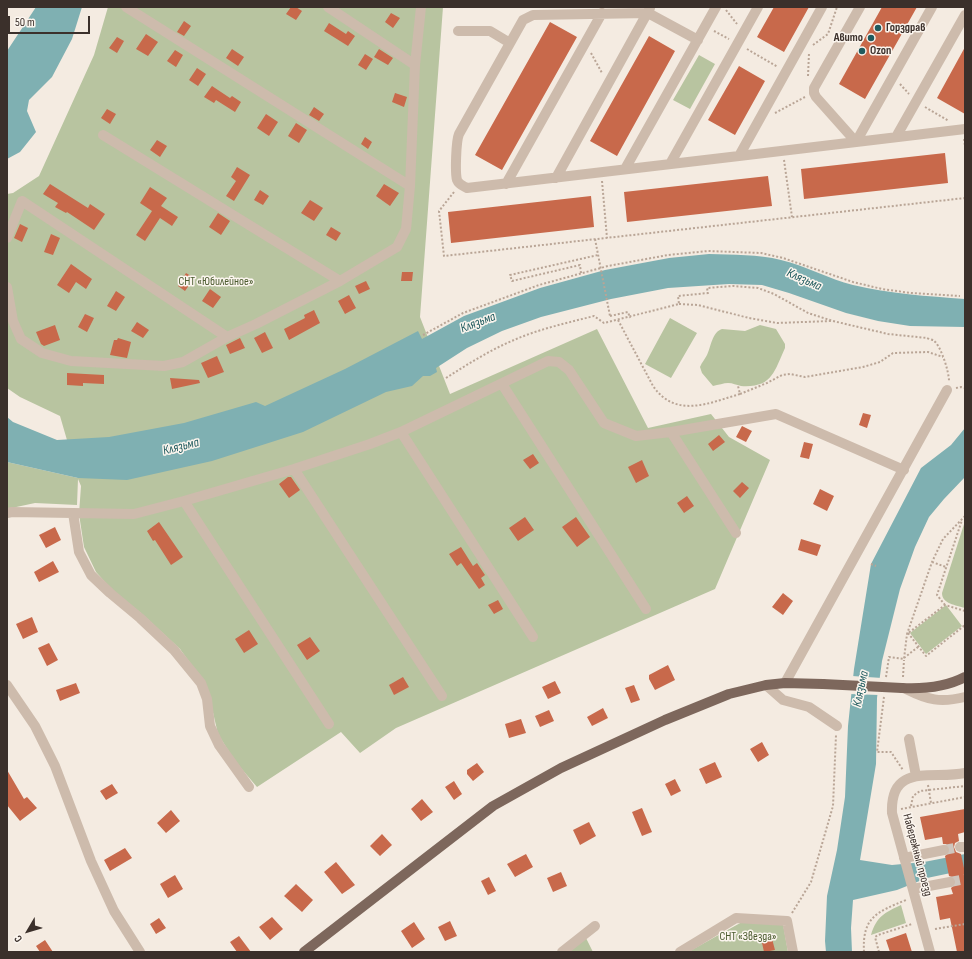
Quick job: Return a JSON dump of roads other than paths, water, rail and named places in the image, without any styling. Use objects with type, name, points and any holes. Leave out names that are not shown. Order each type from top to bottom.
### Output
[{"type":"main road","points":[[304,952],[493,806],[560,768],[665,720],[729,694],[766,685],[785,683],[936,687],[965,677]]},
{"type":"street","points":[[126,7],[410,186]]},
{"type":"street","points":[[328,7],[415,64]]},
{"type":"street","points":[[7,287],[13,321],[20,339],[42,353],[71,361],[164,366],[183,362],[227,337],[256,324],[340,281],[397,247],[406,229],[410,186],[415,64],[421,7]]},
{"type":"street","points":[[625,169],[716,7]]},
{"type":"street","points":[[670,164],[758,7]]},
{"type":"street","points":[[739,156],[822,7]]},
{"type":"street","points":[[856,142],[816,98],[814,88],[860,7]]},
{"type":"street","points":[[856,142],[932,7]]},
{"type":"street","points":[[698,40],[649,10],[533,15],[523,20],[457,140],[457,179],[460,184],[467,188],[964,130]]},
{"type":"street","points":[[556,178],[649,10]]},
{"type":"street","points":[[506,184],[602,13]]},
{"type":"street","points":[[896,137],[965,15]]},
{"type":"street","points":[[458,31],[490,31],[510,43]]},
{"type":"street","points":[[103,135],[340,281]]},
{"type":"street","points":[[7,238],[22,202],[227,337]]},
{"type":"street","points":[[7,513],[134,514],[184,501],[294,469],[370,444],[401,432],[548,361],[559,362],[569,370],[604,424],[636,436],[671,432],[776,414],[904,470]]},
{"type":"street","points":[[502,384],[646,610]]},
{"type":"street","points":[[785,683],[948,390]]},
{"type":"street","points":[[401,432],[533,637]]},
{"type":"street","points":[[671,432],[736,533]]},
{"type":"street","points":[[294,469],[442,696]]},
{"type":"street","points":[[184,501],[329,724]]},
{"type":"street","points":[[73,513],[79,552],[92,575],[174,650],[201,683],[207,699],[210,726],[219,745],[249,787]]},
{"type":"street","points":[[7,685],[35,726],[55,766],[91,862],[114,911],[140,952]]},
{"type":"street","points":[[766,685],[783,700],[809,707],[837,726]]},
{"type":"street","points":[[904,685],[921,697],[939,701],[965,697]]},
{"type":"street","points":[[909,739],[917,776],[954,775],[965,773]]},
{"type":"street","name":"Набережный проезд","points":[[917,776],[898,787],[893,794],[892,810],[930,952]]},
{"type":"street","points":[[905,860],[944,850]]},
{"type":"street","points":[[912,888],[950,882]]},
{"type":"street","points":[[680,952],[736,918],[787,921],[793,952]]},
{"type":"street","points":[[562,952],[595,926]]},
{"type":"water","points":[[36,7],[82,7],[72,39],[52,77],[29,100],[27,111],[36,132],[20,152],[7,159],[7,51]]},
{"type":"water","name":"Клязьма","points":[[709,254],[745,255],[772,258],[853,285],[881,291],[965,299],[965,327],[910,326],[878,321],[846,313],[762,285],[729,284],[668,288],[611,299],[541,317],[502,331],[467,348],[436,368],[437,372],[430,376],[423,376],[412,386],[386,392],[303,432],[212,461],[127,480],[78,478],[7,462],[7,417],[13,422],[57,440],[109,437],[184,423],[256,402],[265,406],[345,369],[418,331],[422,339],[464,316],[540,288],[605,270],[669,258]]},
{"type":"water","name":"Клязьма","points":[[965,428],[965,477],[929,517],[915,547],[900,589],[882,661],[877,698],[876,764],[860,860],[892,865],[924,862],[965,854],[965,870],[927,878],[897,890],[853,900],[851,928],[852,952],[826,952],[827,896],[837,850],[845,797],[848,726],[854,669],[871,564],[921,468],[951,445]]},
{"type":"tunnel","points":[[944,850],[960,847]]},
{"type":"tunnel","points":[[950,882],[965,879]]},
{"type":"place","name":"Горздрав","points":[[878,28]]},
{"type":"place","name":"Авито","points":[[871,38]]},
{"type":"place","name":"Ozon","points":[[862,51]]},
{"type":"park label","name":"СНТ «Юбилейное»","points":[[216,282]]},
{"type":"park label","name":"СНТ «Звезда»","points":[[748,937]]}]
